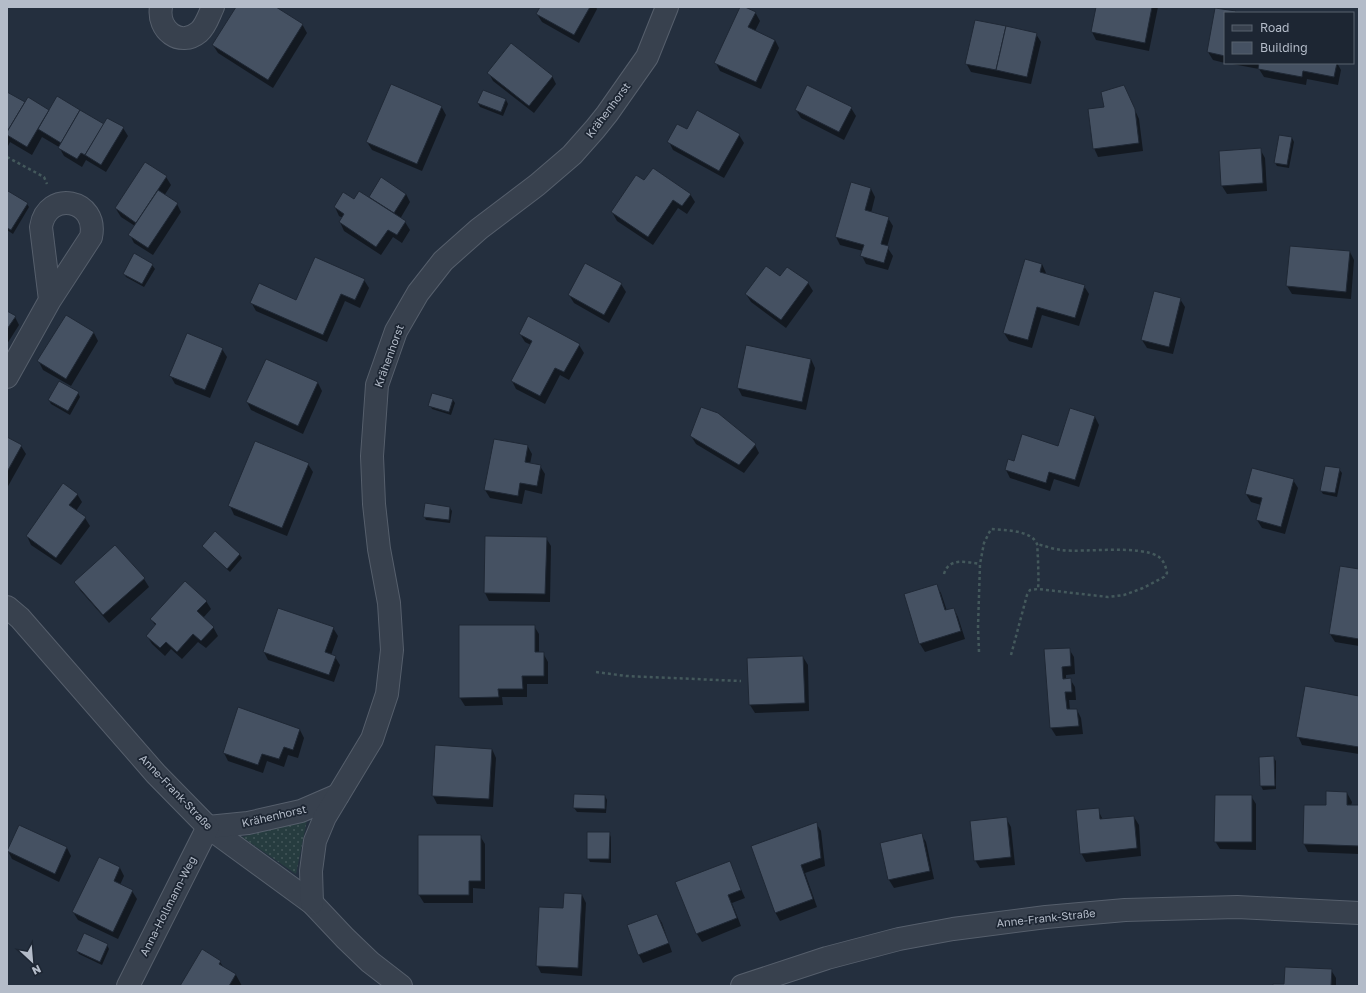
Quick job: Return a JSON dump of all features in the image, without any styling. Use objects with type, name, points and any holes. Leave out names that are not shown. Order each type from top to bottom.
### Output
[{"type":"street","points":[[161,7],[161,20],[167,30],[172,34],[185,37],[198,33],[203,28],[213,7]]},
{"type":"street","name":"Krähenhorst","points":[[312,903],[311,871],[315,841],[325,817],[372,739],[387,694],[392,650],[390,611],[379,549],[374,504],[372,456],[377,385],[396,331],[418,293],[443,261],[479,229],[538,185],[572,155],[595,129],[647,57],[667,7]]},
{"type":"street","points":[[7,377],[50,300],[91,236],[92,230],[90,217],[83,208],[66,202],[55,205],[45,214],[41,227],[50,300]]},
{"type":"street","name":"Anne-Frank-Straße","points":[[7,607],[25,624],[156,774],[208,827],[312,903],[370,962],[401,986]]},
{"type":"street","name":"Krähenhorst","points":[[208,827],[248,823],[301,812],[338,795]]},
{"type":"street","name":"Anna-Hollmann-Weg","points":[[128,986],[208,827]]},
{"type":"street","name":"Anne-Frank-Straße","points":[[742,986],[827,958],[899,939],[953,929],[1046,917],[1125,910],[1237,907],[1359,913]]},
{"type":"path","points":[[7,157],[44,177],[55,205]]},
{"type":"path","points":[[979,652],[978,627],[980,564],[984,543],[991,529],[1012,531],[1032,537],[1037,544],[1039,577],[1038,588]]},
{"type":"path","points":[[1011,655],[1027,594],[1030,590],[1038,588],[1108,597],[1124,595],[1164,577],[1167,573],[1166,566],[1159,557],[1145,552],[1122,550],[1060,550],[1037,544]]},
{"type":"path","points":[[944,574],[946,568],[950,564],[957,562],[980,564]]},
{"type":"path","points":[[596,672],[626,676],[741,681]]},
{"type":"green space","points":[[307,820],[296,874],[242,837]]},
{"type":"building","points":[[236,7],[276,7],[303,24],[268,80],[212,45]]},
{"type":"building","points":[[540,7],[590,7],[574,35],[536,14]]},
{"type":"building","points":[[740,7],[745,7],[756,12],[748,27],[775,40],[756,82],[714,63]]},
{"type":"building","points":[[1096,7],[1152,7],[1145,43],[1091,32]]},
{"type":"building","points":[[1215,8],[1236,11],[1224,12],[1224,56],[1207,52]]},
{"type":"building","points":[[975,20],[1006,26],[996,70],[965,64]]},
{"type":"building","points":[[1006,26],[1037,33],[1027,77],[996,70]]},
{"type":"building","points":[[511,43],[553,76],[529,106],[487,73]]},
{"type":"building","points":[[1259,64],[1337,64],[1334,77],[1303,71],[1302,77],[1258,69]]},
{"type":"building","points":[[391,84],[442,106],[417,164],[366,142]]},
{"type":"building","points":[[807,85],[852,107],[839,132],[795,110]]},
{"type":"building","points":[[1124,85],[1135,109],[1139,143],[1093,149],[1088,109],[1104,107],[1101,92]]},
{"type":"building","points":[[483,90],[506,99],[501,112],[477,103]]},
{"type":"building","points":[[7,92],[25,102],[7,132]]},
{"type":"building","points":[[57,96],[80,110],[61,143],[38,129]]},
{"type":"building","points":[[28,97],[49,110],[27,147],[7,135],[7,132]]},
{"type":"building","points":[[80,110],[104,124],[85,155],[81,153],[77,159],[58,148]]},
{"type":"building","points":[[697,110],[740,134],[719,171],[667,142],[677,124],[687,129]]},
{"type":"building","points":[[107,118],[124,127],[101,165],[85,155]]},
{"type":"building","points":[[1279,135],[1292,137],[1287,165],[1274,163]]},
{"type":"building","points":[[1261,148],[1263,183],[1221,186],[1219,151]]},
{"type":"building","points":[[145,162],[167,176],[136,223],[115,208]]},
{"type":"building","points":[[653,168],[691,194],[682,206],[673,200],[648,237],[611,212],[636,175],[644,180]]},
{"type":"building","points":[[381,177],[406,194],[394,213],[369,197]]},
{"type":"building","points":[[851,182],[871,188],[865,210],[889,217],[881,244],[889,246],[884,263],[860,256],[864,245],[835,237]]},
{"type":"building","points":[[158,190],[178,203],[148,248],[128,235]]},
{"type":"building","points":[[8,191],[28,203],[11,230],[7,228]]},
{"type":"building","points":[[359,191],[406,221],[397,235],[388,230],[376,247],[339,222],[344,214],[334,207],[343,192],[354,199]]},
{"type":"building","points":[[1290,246],[1350,251],[1346,292],[1286,286]]},
{"type":"building","points":[[134,253],[153,264],[142,284],[123,274]]},
{"type":"building","points":[[315,257],[365,279],[355,300],[341,294],[323,335],[250,303],[259,283],[296,300]]},
{"type":"building","points":[[1025,259],[1042,264],[1040,272],[1085,285],[1075,318],[1037,307],[1028,340],[1003,333]]},
{"type":"building","points":[[585,263],[622,283],[604,315],[568,295]]},
{"type":"building","points":[[766,266],[780,276],[787,267],[809,282],[781,320],[745,294]]},
{"type":"building","points":[[1154,291],[1181,298],[1169,347],[1141,340]]},
{"type":"building","points":[[7,311],[16,316],[7,329]]},
{"type":"building","points":[[66,315],[94,332],[66,379],[37,361]]},
{"type":"building","points":[[528,316],[580,344],[564,372],[555,368],[540,396],[511,381],[532,341],[519,334]]},
{"type":"building","points":[[187,333],[223,348],[205,390],[169,376]]},
{"type":"building","points":[[746,345],[811,359],[802,402],[737,388]]},
{"type":"building","points":[[266,359],[318,382],[298,426],[246,402]]},
{"type":"building","points":[[59,381],[79,392],[68,411],[48,400]]},
{"type":"building","points":[[432,393],[453,399],[449,412],[428,406]]},
{"type":"building","points":[[701,407],[718,413],[756,444],[739,465],[690,436]]},
{"type":"building","points":[[1070,408],[1095,416],[1075,480],[1049,472],[1046,483],[1005,470],[1008,459],[1014,461],[1022,434],[1058,446]]},
{"type":"building","points":[[7,437],[22,445],[7,472]]},
{"type":"building","points":[[494,439],[528,445],[525,462],[541,465],[537,486],[520,483],[518,496],[484,490]]},
{"type":"building","points":[[255,441],[309,463],[282,528],[228,506]]},
{"type":"building","points":[[1325,466],[1340,468],[1335,493],[1320,491]]},
{"type":"building","points":[[1252,468],[1294,479],[1281,527],[1256,520],[1262,498],[1245,494]]},
{"type":"building","points":[[63,483],[78,494],[69,505],[86,517],[56,558],[26,536]]},
{"type":"building","points":[[425,503],[450,507],[449,520],[423,517]]},
{"type":"building","points":[[215,531],[240,554],[227,569],[202,546]]},
{"type":"building","points":[[485,536],[547,537],[545,594],[484,593]]},
{"type":"building","points":[[115,545],[145,578],[103,615],[74,582]]},
{"type":"building","points":[[1340,566],[1359,569],[1359,639],[1329,634]]},
{"type":"building","points":[[185,581],[207,601],[197,611],[214,627],[201,641],[193,634],[177,652],[166,642],[160,648],[146,636],[156,624],[150,619]]},
{"type":"building","points":[[937,584],[945,610],[954,608],[961,631],[919,644],[904,594]]},
{"type":"building","points":[[278,608],[334,627],[325,652],[336,656],[329,675],[263,652]]},
{"type":"building","points":[[459,625],[535,625],[535,652],[544,652],[544,676],[522,676],[523,689],[498,689],[499,697],[459,698]]},
{"type":"building","points":[[1070,648],[1071,666],[1062,667],[1063,679],[1071,678],[1072,692],[1065,692],[1067,709],[1077,709],[1079,726],[1050,728],[1044,649]]},
{"type":"building","points":[[803,656],[805,703],[749,705],[747,658]]},
{"type":"building","points":[[1305,686],[1359,696],[1359,747],[1296,737]]},
{"type":"building","points":[[238,707],[300,729],[293,750],[284,747],[279,759],[262,754],[258,765],[223,753]]},
{"type":"building","points":[[435,745],[492,749],[489,799],[432,796]]},
{"type":"building","points":[[1274,756],[1275,786],[1260,786],[1259,757]]},
{"type":"building","points":[[1326,791],[1347,792],[1347,805],[1359,805],[1359,846],[1303,844],[1304,805],[1326,805]]},
{"type":"building","points":[[574,794],[605,795],[605,809],[573,808]]},
{"type":"building","points":[[1215,795],[1252,795],[1252,842],[1214,842]]},
{"type":"building","points":[[1099,808],[1100,819],[1134,816],[1137,848],[1080,854],[1076,810]]},
{"type":"building","points":[[1007,817],[1011,857],[974,861],[970,821]]},
{"type":"building","points":[[817,822],[821,858],[801,865],[813,899],[775,913],[751,846]]},
{"type":"building","points":[[19,825],[67,847],[55,874],[7,851]]},
{"type":"building","points":[[587,832],[610,832],[609,859],[587,859]]},
{"type":"building","points":[[922,833],[930,871],[888,880],[880,843]]},
{"type":"building","points":[[418,835],[481,835],[481,881],[469,881],[469,895],[418,895]]},
{"type":"building","points":[[99,857],[120,867],[114,881],[133,890],[113,932],[72,912]]},
{"type":"building","points":[[730,861],[741,890],[728,895],[737,918],[696,934],[675,882]]},
{"type":"building","points":[[564,893],[582,894],[578,968],[536,966],[539,907],[563,908]]},
{"type":"building","points":[[657,914],[669,943],[638,955],[627,925]]},
{"type":"building","points":[[84,933],[108,944],[100,962],[76,951]]},
{"type":"building","points":[[202,949],[221,961],[219,964],[236,974],[229,986],[180,986]]},
{"type":"building","points":[[1285,967],[1332,969],[1331,986],[1273,986],[1273,984],[1284,984]]}]
